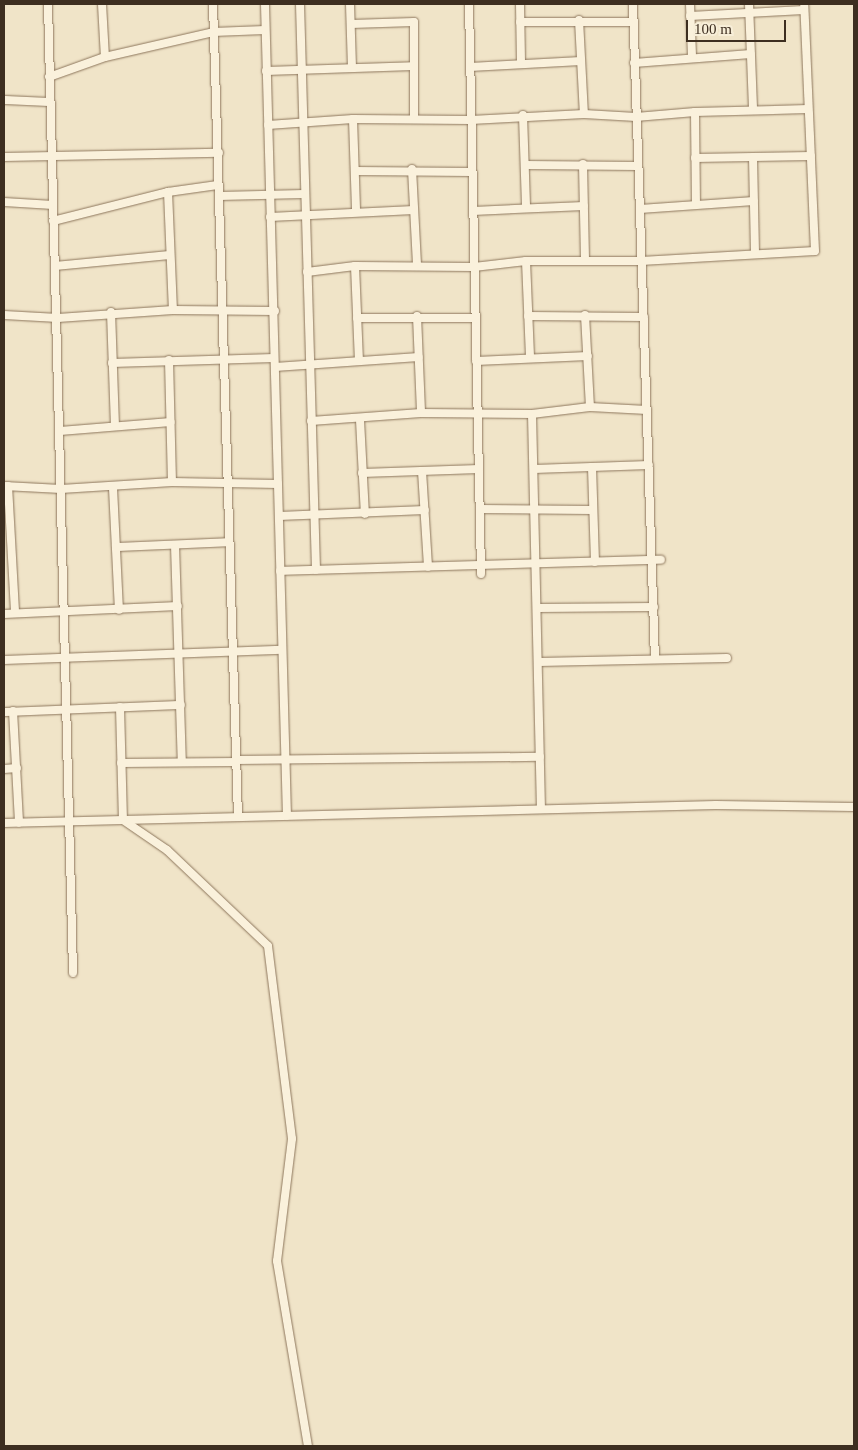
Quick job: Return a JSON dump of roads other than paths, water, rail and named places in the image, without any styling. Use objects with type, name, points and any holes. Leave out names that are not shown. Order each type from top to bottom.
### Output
[{"type":"street","points":[[48,4],[58,318],[73,973]]},
{"type":"street","points":[[102,4],[105,57]]},
{"type":"street","points":[[213,4],[238,817]]},
{"type":"street","points":[[265,4],[270,217],[275,311],[274,358],[287,816]]},
{"type":"street","points":[[300,4],[316,570]]},
{"type":"street","points":[[350,4],[352,66]]},
{"type":"street","points":[[469,4],[481,569]]},
{"type":"street","points":[[520,4],[521,62]]},
{"type":"street","points":[[633,4],[656,660]]},
{"type":"street","points":[[690,4],[692,57]]},
{"type":"street","points":[[750,4],[753,110]]},
{"type":"street","points":[[307,272],[355,266],[417,264],[474,267],[526,261],[586,259],[641,261],[755,253],[815,252],[804,7],[750,13],[690,16]]},
{"type":"street","points":[[520,22],[579,20],[633,22]]},
{"type":"street","points":[[579,20],[584,114]]},
{"type":"street","points":[[350,24],[414,22],[414,117]]},
{"type":"street","points":[[49,77],[105,57],[213,32],[265,30]]},
{"type":"street","points":[[634,64],[692,57],[751,54]]},
{"type":"street","points":[[470,68],[521,62],[582,61]]},
{"type":"street","points":[[266,71],[301,71],[352,66],[413,66]]},
{"type":"street","points":[[4,100],[50,102]]},
{"type":"street","points":[[268,124],[302,124],[353,119],[414,117],[471,120],[523,115],[584,114],[636,117],[695,112],[808,109]]},
{"type":"street","points":[[695,112],[696,203]]},
{"type":"street","points":[[523,115],[526,207]]},
{"type":"street","points":[[353,119],[356,211]]},
{"type":"street","points":[[4,157],[219,153]]},
{"type":"street","points":[[695,158],[811,156]]},
{"type":"street","points":[[753,157],[755,253]]},
{"type":"street","points":[[525,165],[583,164],[638,166]]},
{"type":"street","points":[[583,164],[586,259]]},
{"type":"street","points":[[355,171],[412,169],[472,172]]},
{"type":"street","points":[[412,169],[417,264]]},
{"type":"street","points":[[54,221],[168,192],[218,185]]},
{"type":"street","points":[[168,192],[173,310]]},
{"type":"street","points":[[219,196],[304,194]]},
{"type":"street","points":[[640,209],[696,203],[754,201]]},
{"type":"street","points":[[4,202],[53,205]]},
{"type":"street","points":[[473,212],[526,207],[584,206]]},
{"type":"street","points":[[270,217],[356,211],[414,210]]},
{"type":"street","points":[[55,266],[170,255]]},
{"type":"street","points":[[526,261],[530,357]]},
{"type":"street","points":[[355,266],[359,360]]},
{"type":"street","points":[[4,316],[58,318],[112,312],[173,310],[224,313],[275,311]]},
{"type":"street","points":[[112,312],[115,424]]},
{"type":"street","points":[[528,316],[585,314],[644,317]]},
{"type":"street","points":[[585,314],[590,407]]},
{"type":"street","points":[[357,318],[417,316],[475,318]]},
{"type":"street","points":[[417,316],[421,413]]},
{"type":"street","points":[[476,361],[530,357],[588,356]]},
{"type":"street","points":[[275,367],[419,357]]},
{"type":"street","points":[[112,363],[274,358]]},
{"type":"street","points":[[169,360],[172,482]]},
{"type":"street","points":[[311,421],[360,420],[421,413],[478,416],[532,414],[590,407],[647,410]]},
{"type":"street","points":[[532,414],[538,563],[541,810]]},
{"type":"street","points":[[360,420],[365,514]]},
{"type":"street","points":[[60,431],[115,424],[171,422]]},
{"type":"street","points":[[534,469],[649,465]]},
{"type":"street","points":[[592,467],[594,562]]},
{"type":"street","points":[[362,473],[479,469]]},
{"type":"street","points":[[422,471],[428,567]]},
{"type":"street","points":[[15,613],[8,552],[6,486],[61,489],[114,488],[172,482],[228,485],[278,484]]},
{"type":"street","points":[[114,488],[119,610]]},
{"type":"street","points":[[480,508],[593,510]]},
{"type":"street","points":[[279,516],[365,514],[425,510]]},
{"type":"street","points":[[116,547],[229,542]]},
{"type":"street","points":[[175,545],[182,762]]},
{"type":"street","points":[[280,571],[428,567],[481,569],[538,563],[661,560]]},
{"type":"street","points":[[4,614],[178,606]]},
{"type":"street","points":[[538,608],[654,607]]},
{"type":"street","points":[[4,660],[282,650]]},
{"type":"street","points":[[539,662],[727,658]]},
{"type":"street","points":[[4,712],[181,705]]},
{"type":"street","points":[[120,707],[123,820]]},
{"type":"street","points":[[13,711],[19,823]]},
{"type":"street","points":[[121,763],[540,757]]},
{"type":"street","points":[[4,769],[17,768]]},
{"type":"street","points":[[4,824],[716,805],[854,807]]},
{"type":"street","points":[[123,820],[167,850],[268,946],[292,1139],[277,1261],[308,1446]]}]
